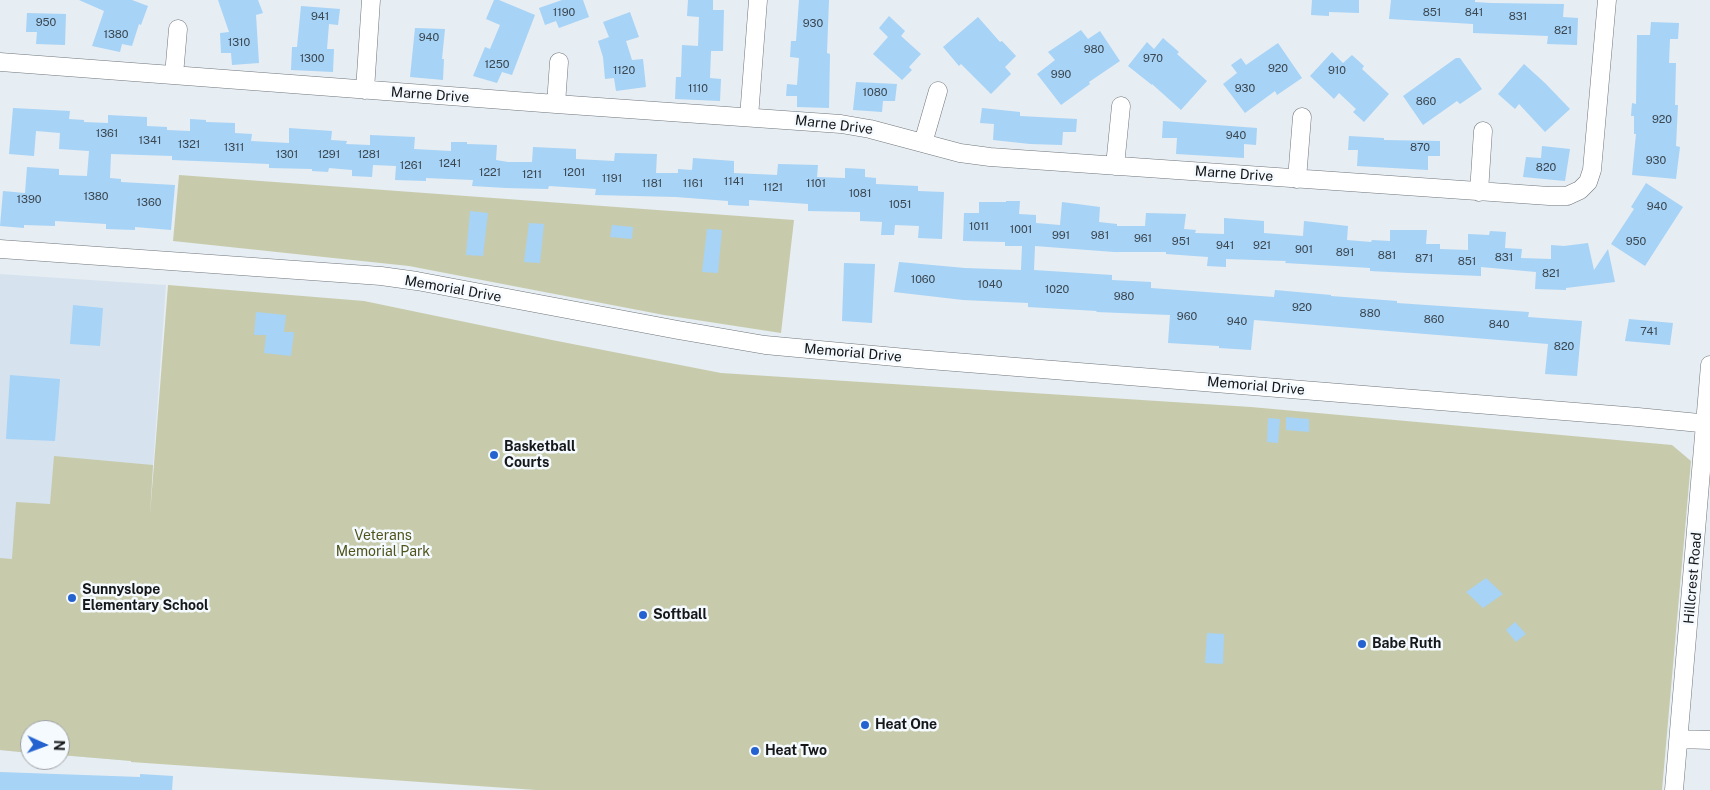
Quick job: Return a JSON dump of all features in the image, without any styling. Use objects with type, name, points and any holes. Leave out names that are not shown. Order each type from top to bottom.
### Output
[{"type":"street","points":[[365,90],[371,0]]},
{"type":"street","points":[[749,117],[758,0]]},
{"type":"street","name":"Marne Drive","points":[[0,62],[841,124],[870,128],[960,152],[990,157],[1479,192],[1567,196],[1580,190],[1588,182],[1592,170],[1607,0]]},
{"type":"street","points":[[174,75],[178,29]]},
{"type":"street","points":[[556,104],[559,62]]},
{"type":"street","points":[[923,143],[938,92]]},
{"type":"street","points":[[1115,166],[1121,106]]},
{"type":"street","points":[[1297,179],[1302,118]]},
{"type":"street","points":[[1479,192],[1483,131]]},
{"type":"street","name":"Memorial Drive","points":[[0,249],[381,276],[765,345],[936,361],[1638,416],[1708,424]]},
{"type":"street","name":"Hillcrest Road","points":[[1674,790],[1708,424],[1710,365]]},
{"type":"street","points":[[1679,738],[1710,740]]},
{"type":"shaded area","name":"Sunnyslope Elementary School","points":[[0,274],[166,285],[132,761],[70,756],[70,720],[20,720],[20,752],[0,750]]},
{"type":"green space","points":[[179,175],[794,220],[781,333],[664,315],[409,266],[173,241]]},
{"type":"green space","name":"Veterans Memorial Park","points":[[168,285],[364,301],[721,373],[1251,407],[1672,445],[1691,461],[1662,790],[536,790],[131,762],[70,756],[70,720],[20,720],[20,752],[0,750],[0,558],[12,559],[16,502],[50,504],[54,456],[153,465],[150,515]]},
{"type":"building","points":[[79,0],[132,0],[148,6],[141,25],[139,24],[132,46],[122,44],[120,52],[92,46],[104,11]]},
{"type":"building","points":[[218,0],[258,0],[263,13],[256,15],[259,63],[232,65],[231,53],[221,53],[220,33],[229,32]]},
{"type":"building","points":[[494,0],[499,0],[535,15],[512,75],[502,72],[497,83],[473,76],[485,47],[490,49],[500,25],[486,19]]},
{"type":"building","points":[[562,0],[583,0],[589,17],[559,28],[556,21],[545,25],[539,8]]},
{"type":"building","points":[[688,0],[713,0],[713,10],[724,10],[723,51],[711,51],[710,78],[721,79],[720,101],[675,99],[676,77],[681,77],[682,45],[698,46],[699,17],[687,16]]},
{"type":"building","points":[[799,0],[829,0],[827,53],[830,54],[829,108],[797,107],[797,96],[786,96],[787,84],[797,85],[799,58],[790,57],[791,41],[796,41]]},
{"type":"building","points":[[1312,0],[1359,0],[1359,13],[1329,12],[1329,16],[1311,15]]},
{"type":"building","points":[[1391,0],[1475,0],[1475,2],[1491,3],[1564,4],[1563,17],[1578,18],[1577,45],[1547,44],[1548,36],[1473,33],[1473,24],[1389,19]]},
{"type":"building","points":[[301,6],[340,9],[338,25],[329,24],[327,49],[334,49],[333,72],[291,70],[292,47],[297,47]]},
{"type":"building","points":[[630,12],[639,37],[626,41],[632,60],[643,59],[646,87],[616,91],[614,78],[605,79],[603,57],[598,41],[609,37],[603,22]]},
{"type":"building","points":[[27,13],[66,14],[65,45],[36,44],[37,32],[26,32]]},
{"type":"building","points":[[889,16],[905,31],[901,36],[921,54],[909,67],[912,70],[902,80],[873,54],[888,37],[879,28]]},
{"type":"building","points":[[978,17],[1000,42],[1002,41],[1016,56],[1005,67],[1011,74],[991,94],[961,64],[959,66],[943,47]]},
{"type":"building","points":[[1651,22],[1679,23],[1678,39],[1670,39],[1669,63],[1676,63],[1675,105],[1678,105],[1676,146],[1680,147],[1676,179],[1632,175],[1636,134],[1634,134],[1634,116],[1631,116],[1632,103],[1636,104],[1637,35],[1650,35]]},
{"type":"building","points":[[415,28],[445,29],[442,59],[444,59],[443,80],[410,77]]},
{"type":"building","points":[[1081,30],[1088,39],[1100,31],[1120,61],[1089,82],[1090,84],[1061,105],[1037,74],[1055,60],[1048,52]]},
{"type":"building","points":[[1163,38],[1179,52],[1177,54],[1207,81],[1181,110],[1128,66],[1147,42],[1154,49]]},
{"type":"building","points":[[1278,43],[1302,78],[1277,95],[1275,91],[1245,113],[1223,84],[1237,73],[1231,65],[1241,58],[1246,65]]},
{"type":"building","points":[[1332,52],[1343,63],[1352,55],[1364,66],[1362,69],[1389,94],[1364,122],[1353,112],[1356,109],[1339,93],[1334,99],[1310,76]]},
{"type":"building","points":[[1456,58],[1460,58],[1482,89],[1460,104],[1457,101],[1423,125],[1403,96]]},
{"type":"building","points":[[1524,64],[1570,109],[1545,132],[1519,104],[1515,109],[1498,94]]},
{"type":"building","points":[[856,82],[897,84],[895,101],[883,101],[882,112],[853,110]]},
{"type":"building","points":[[13,108],[70,111],[69,119],[84,120],[84,122],[108,123],[108,115],[147,117],[147,126],[167,127],[167,130],[190,131],[190,119],[206,120],[206,122],[235,123],[235,133],[252,134],[251,141],[289,143],[289,128],[332,131],[331,140],[347,141],[346,144],[370,145],[370,135],[415,137],[414,149],[451,151],[451,142],[497,145],[496,160],[508,162],[532,162],[533,147],[576,149],[576,159],[614,161],[615,153],[657,154],[656,173],[678,173],[678,169],[692,170],[693,158],[734,161],[734,173],[777,175],[778,164],[818,165],[817,177],[845,178],[845,168],[865,169],[865,177],[876,178],[876,184],[918,186],[918,191],[944,192],[942,239],[918,238],[919,226],[895,225],[894,235],[881,235],[882,222],[860,221],[860,212],[808,211],[808,204],[749,200],[749,206],[728,205],[728,201],[676,197],[595,195],[596,189],[549,186],[548,189],[472,186],[473,180],[426,178],[426,181],[395,180],[396,166],[373,165],[372,177],[352,176],[352,170],[329,168],[328,172],[312,171],[312,169],[269,168],[269,164],[172,160],[172,156],[111,154],[110,178],[121,179],[121,182],[175,185],[171,230],[135,227],[135,230],[106,229],[106,224],[55,221],[55,226],[24,225],[24,228],[0,226],[3,191],[25,193],[27,167],[59,169],[59,175],[87,176],[89,151],[59,149],[60,133],[36,131],[34,156],[9,154]]},
{"type":"building","points":[[982,108],[1020,112],[1020,116],[1077,119],[1076,132],[1063,132],[1062,145],[993,140],[994,124],[980,123]]},
{"type":"building","points":[[1163,121],[1257,128],[1256,145],[1244,144],[1244,158],[1176,154],[1177,138],[1162,138]]},
{"type":"building","points":[[1349,136],[1384,138],[1384,140],[1440,141],[1440,156],[1428,156],[1428,170],[1357,166],[1358,150],[1348,150]]},
{"type":"building","points":[[1542,146],[1570,149],[1565,181],[1523,177],[1526,157],[1541,158]]},
{"type":"building","points":[[1646,183],[1683,207],[1645,266],[1611,244],[1634,209],[1631,207]]},
{"type":"building","points":[[1020,201],[1019,214],[1036,215],[1036,223],[1060,225],[1062,202],[1100,207],[1099,222],[1117,224],[1117,226],[1145,226],[1146,213],[1186,214],[1184,229],[1196,230],[1195,233],[1224,234],[1224,218],[1264,221],[1264,233],[1303,236],[1304,221],[1348,226],[1347,240],[1371,242],[1372,240],[1390,241],[1390,230],[1427,230],[1426,244],[1440,244],[1440,249],[1468,250],[1468,234],[1489,235],[1490,231],[1506,232],[1505,248],[1522,249],[1521,258],[1551,259],[1551,245],[1564,246],[1588,243],[1594,270],[1608,249],[1615,282],[1566,288],[1566,290],[1535,289],[1536,272],[1481,267],[1481,276],[1370,271],[1370,268],[1285,263],[1286,261],[1226,259],[1226,267],[1207,266],[1208,257],[1166,254],[1166,252],[1114,252],[1035,246],[1034,270],[1112,275],[1112,280],[1151,282],[1151,288],[1274,297],[1275,290],[1397,301],[1397,303],[1529,312],[1528,317],[1582,321],[1577,376],[1545,374],[1548,344],[1254,320],[1251,350],[1219,348],[1219,346],[1168,343],[1170,315],[1028,307],[1028,303],[963,300],[894,292],[899,262],[965,268],[1021,270],[1022,246],[1005,246],[1005,242],[963,241],[964,213],[979,213],[979,202]]},
{"type":"building","points":[[470,211],[488,213],[483,256],[466,255]]},
{"type":"building","points":[[529,223],[544,224],[540,263],[524,262]]},
{"type":"building","points":[[612,225],[633,227],[632,239],[610,237]]},
{"type":"building","points":[[707,229],[722,230],[718,273],[702,272]]},
{"type":"building","points":[[844,263],[875,264],[872,323],[842,321]]},
{"type":"building","points":[[73,305],[103,308],[100,346],[70,344]]},
{"type":"building","points":[[256,312],[286,315],[284,332],[294,332],[291,356],[264,353],[266,335],[254,335]]},
{"type":"building","points":[[1629,319],[1673,323],[1670,345],[1625,341]]},
{"type":"building","points":[[10,375],[60,379],[55,441],[6,439]]},
{"type":"building","points":[[1286,417],[1309,419],[1309,432],[1286,430]]},
{"type":"building","points":[[1268,418],[1280,419],[1278,443],[1267,442]]},
{"type":"building","points":[[1486,578],[1503,594],[1483,608],[1466,592]]},
{"type":"building","points":[[1515,622],[1526,634],[1516,642],[1506,630]]},
{"type":"building","points":[[1207,633],[1224,634],[1223,664],[1205,663]]},
{"type":"building","points":[[0,772],[140,777],[140,774],[173,776],[172,790],[0,790]]},
{"type":"place","name":"Basketball Courts","points":[[494,455]]},
{"type":"place","name":"Sunnyslope Elementary School","points":[[72,598]]},
{"type":"place","name":"Softball","points":[[643,615]]},
{"type":"place","name":"Babe Ruth","points":[[1362,644]]},
{"type":"place","name":"Heat One","points":[[865,725]]},
{"type":"place","name":"Heat Two","points":[[755,751]]}]
